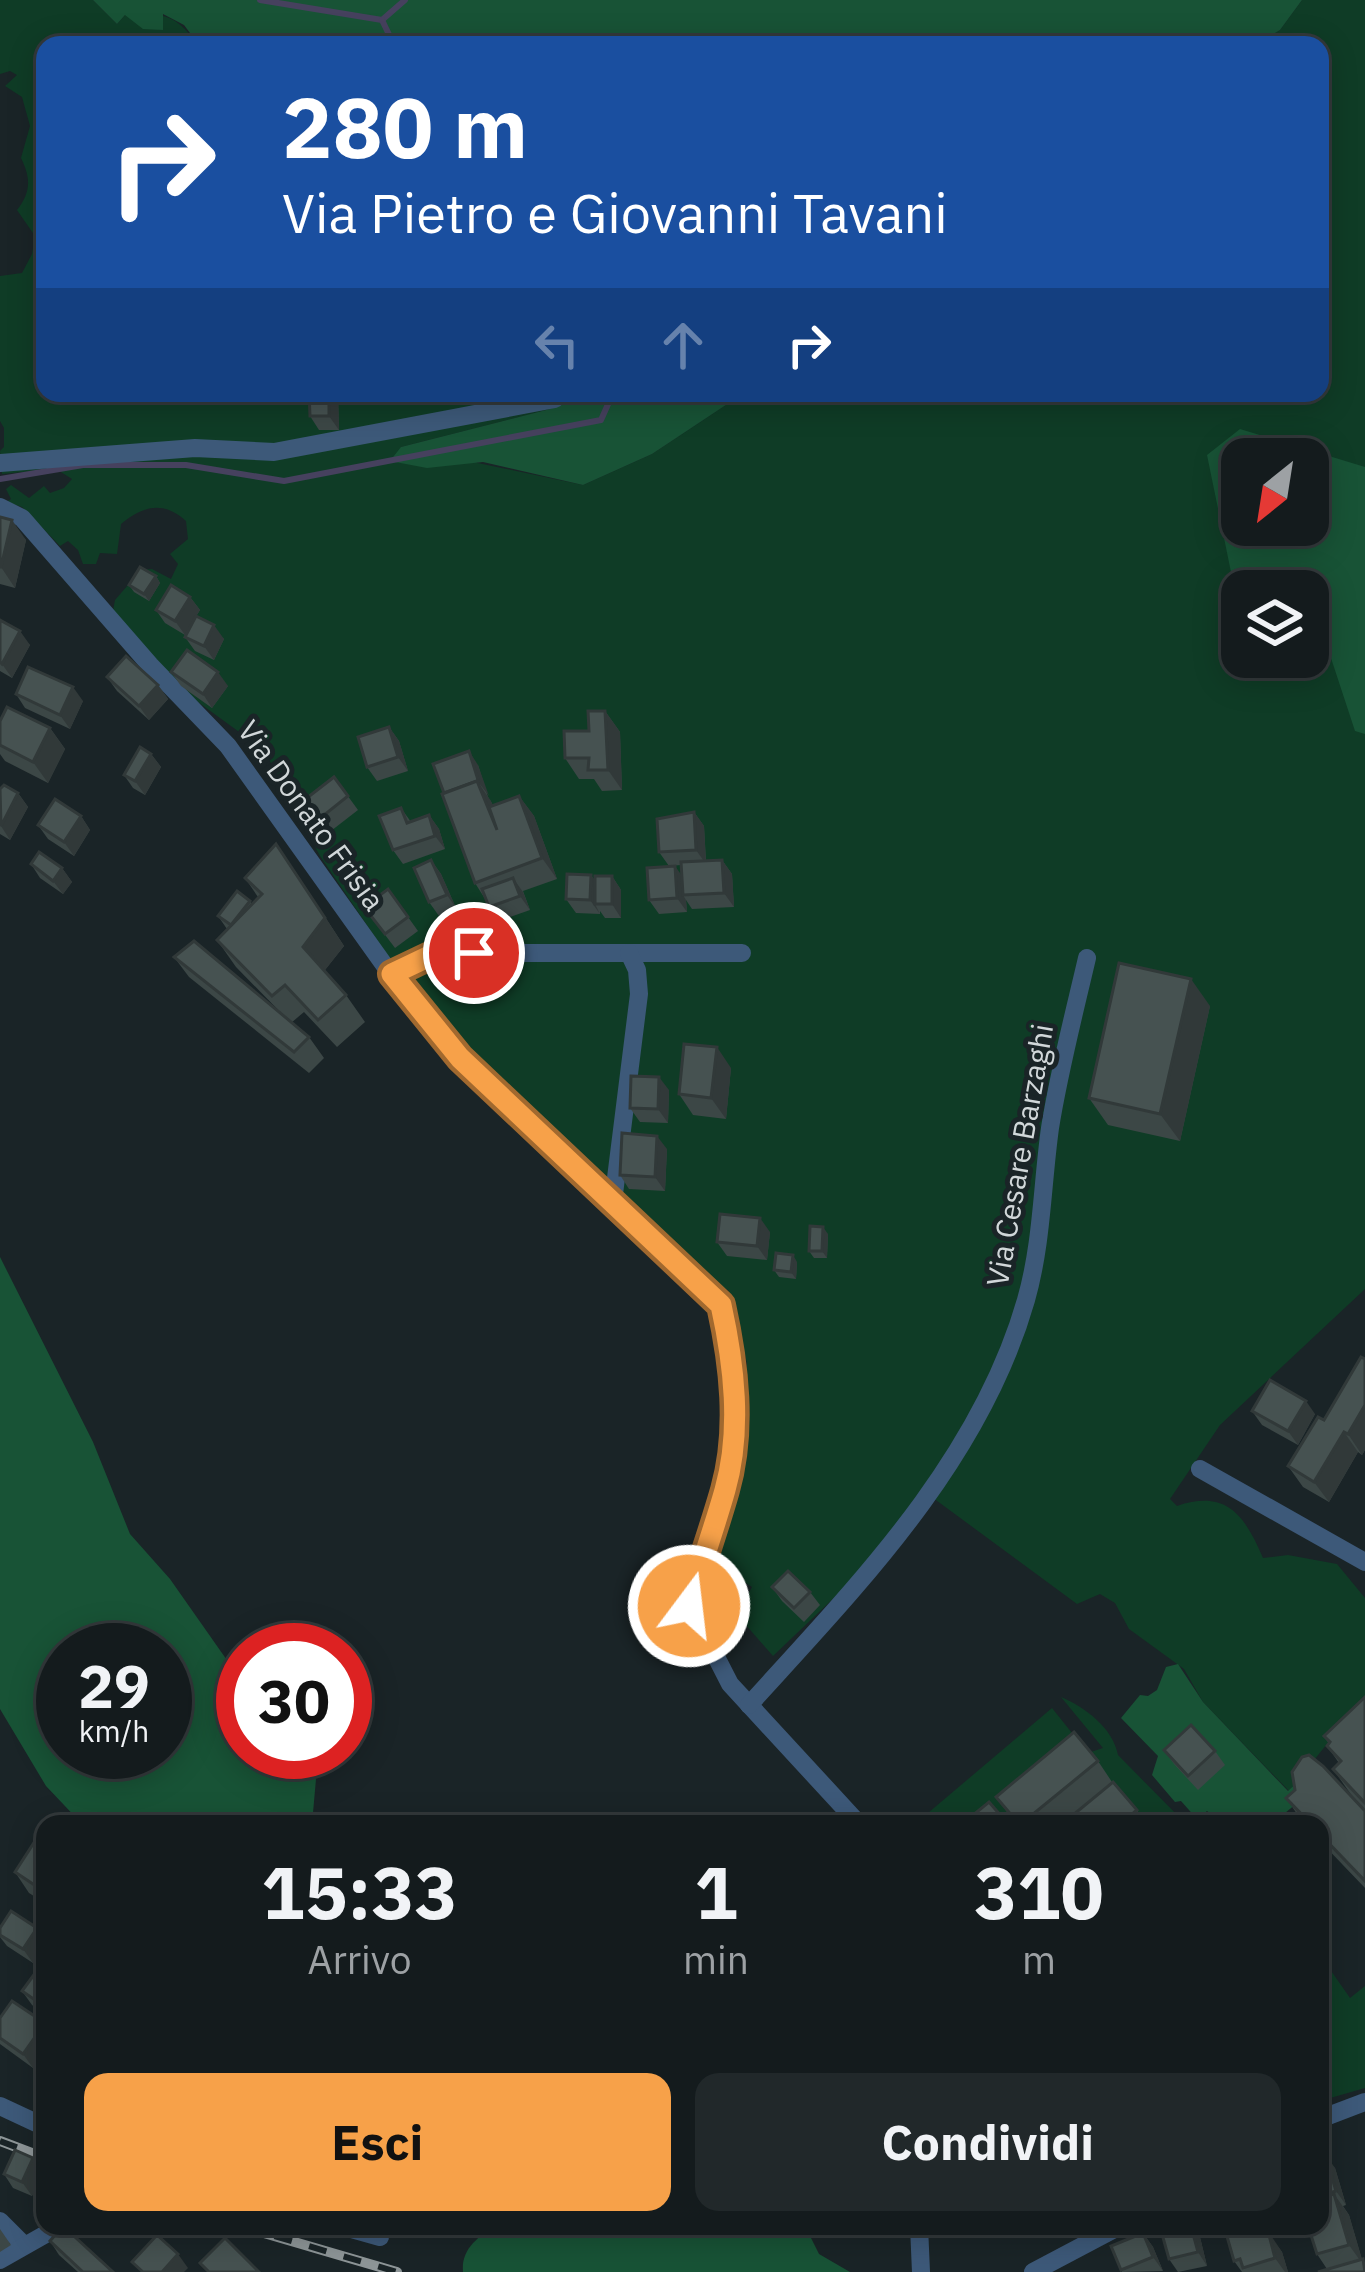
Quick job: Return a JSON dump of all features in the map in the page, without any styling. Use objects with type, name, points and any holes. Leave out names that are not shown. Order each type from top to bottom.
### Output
[{"type":"street","points":[[0,464],[195,448],[274,452],[539,402]]},
{"type":"street","name":"Via Donato Frisia","points":[[0,507],[22,518],[228,746],[392,974],[460,1058],[721,1305],[733,1358],[734,1430],[726,1487],[689,1606],[730,1684],[851,1815]]},
{"type":"street","points":[[392,974],[436,953],[742,953]]},
{"type":"street","points":[[613,1202],[639,994],[637,970],[629,953]]},
{"type":"street","name":"Via Cesare Barzaghi","points":[[749,1705],[864,1579],[918,1509],[997,1377],[1031,1277],[1051,1127],[1087,958]]},
{"type":"street","points":[[1200,1469],[1365,1562]]},
{"type":"street","points":[[1329,2116],[1365,2102]]},
{"type":"street","points":[[0,2106],[36,2123]]},
{"type":"street","points":[[0,2221],[23,2244]]},
{"type":"street","points":[[0,2260],[42,2235]]},
{"type":"street","points":[[373,2235],[380,2237]]},
{"type":"street","points":[[919,2235],[920,2272]]},
{"type":"street","points":[[1033,2272],[1103,2235]]},
{"type":"green space","points":[[0,0],[93,0],[117,24],[125,15],[150,14],[167,17],[190,36],[36,36],[36,402],[565,402],[401,447],[583,485],[652,454],[730,402],[1329,402],[1329,36],[1270,36],[1302,0],[1365,0],[1365,1289],[1220,1425],[1170,1499],[1177,1506],[1221,1504],[1241,1519],[1263,1558],[1288,1555],[1337,1564],[1365,1598],[1365,1697],[1289,1791],[1203,1702],[1184,1669],[1129,1629],[1115,1603],[1100,1594],[1077,1604],[925,1492],[861,1572],[773,1656],[737,1615],[752,1587],[711,1560],[737,1478],[747,1363],[728,1290],[706,1279],[424,1009],[320,856],[264,750],[176,686],[113,611],[115,600],[141,570],[152,569],[171,579],[178,564],[170,554],[188,539],[186,521],[162,508],[138,513],[121,524],[117,554],[100,553],[96,564],[83,564],[68,541],[60,546],[22,507],[6,502],[11,499],[6,489],[11,485],[29,498],[44,486],[50,493],[64,488],[72,479],[56,469],[2,474],[0,276],[22,273],[35,236],[17,210],[27,191],[21,158],[30,126],[22,97],[5,86],[17,75],[0,74]]},
{"type":"green space","points":[[93,0],[1302,0],[1270,36],[192,36],[184,25],[163,14],[163,30],[143,29],[125,15],[117,24]]},
{"type":"green space","points":[[565,402],[730,402],[652,454],[583,485],[483,462],[427,468],[390,461],[401,447]]},
{"type":"green space","points":[[1240,429],[1270,438],[1229,438]]},
{"type":"green space","points":[[1221,444],[1221,523],[1207,455]]},
{"type":"green space","points":[[1329,456],[1365,467],[1365,734],[1355,731],[1329,655],[1329,570],[1231,570],[1226,546],[1329,546]]},
{"type":"green space","points":[[0,1257],[93,1442],[130,1534],[170,1579],[216,1645],[216,1779],[316,1779],[313,1815],[73,1815],[42,1779],[192,1779],[192,1623],[36,1623],[36,1769],[0,1709]]},
{"type":"green space","points":[[1178,1664],[1203,1702],[1288,1791],[1313,1767],[1296,1804],[1284,1815],[1210,1815],[1207,1811],[1193,1815],[1152,1775],[1158,1756],[1121,1718],[1140,1695],[1157,1690],[1166,1667]]},
{"type":"green space","points":[[1061,1697],[1097,1720],[1118,1755],[1177,1815],[926,1815],[1052,1708],[1088,1753],[1103,1748]]},
{"type":"green space","points":[[1329,1968],[1350,1998],[1365,1986],[1365,2088],[1329,2098]]},
{"type":"green space","points":[[483,2235],[810,2235],[819,2254],[850,2272],[463,2272],[468,2250]]},
{"type":"building","points":[[309,402],[329,402],[329,416],[310,416]]},
{"type":"building","points":[[0,517],[12,520],[1,567],[0,567]]},
{"type":"building","points":[[140,567],[156,576],[144,594],[129,585]]},
{"type":"building","points":[[171,585],[190,597],[175,621],[156,610]]},
{"type":"building","points":[[196,616],[214,625],[204,646],[185,637]]},
{"type":"building","points":[[0,620],[20,631],[2,664],[0,662]]},
{"type":"building","points":[[187,650],[218,672],[203,694],[171,672]]},
{"type":"building","points":[[126,656],[158,685],[139,706],[107,677]]},
{"type":"building","points":[[28,667],[73,687],[60,715],[16,694]]},
{"type":"building","points":[[7,707],[50,728],[33,762],[0,745],[0,721]]},
{"type":"building","points":[[588,711],[605,711],[608,770],[588,770],[589,758],[565,758],[564,731],[589,731]]},
{"type":"building","points":[[389,727],[398,757],[367,767],[358,737]]},
{"type":"building","points":[[140,747],[151,754],[135,781],[124,775]]},
{"type":"building","points":[[469,751],[479,783],[444,793],[433,764]]},
{"type":"building","points":[[334,777],[348,796],[318,820],[303,801]]},
{"type":"building","points":[[477,781],[497,830],[489,807],[519,796],[542,858],[475,883],[442,794]]},
{"type":"building","points":[[4,785],[18,793],[1,826],[0,789]]},
{"type":"building","points":[[55,799],[81,816],[64,842],[38,825]]},
{"type":"building","points":[[401,808],[407,823],[429,815],[435,836],[393,850],[379,816]]},
{"type":"building","points":[[694,812],[696,850],[659,852],[657,819]]},
{"type":"building","points":[[276,844],[325,918],[303,947],[346,995],[318,1020],[285,985],[272,996],[217,940],[262,894],[245,878]]},
{"type":"building","points":[[39,852],[62,868],[53,881],[31,864]]},
{"type":"building","points":[[431,860],[447,895],[429,902],[414,868]]},
{"type":"building","points":[[722,860],[724,893],[683,895],[681,862]]},
{"type":"building","points":[[675,866],[677,898],[649,900],[647,868]]},
{"type":"building","points":[[567,874],[591,875],[590,900],[566,899]]},
{"type":"building","points":[[595,876],[612,876],[612,904],[595,904]]},
{"type":"building","points":[[513,878],[520,896],[489,907],[482,889]]},
{"type":"building","points":[[388,889],[408,917],[385,934],[364,907]]},
{"type":"building","points":[[237,891],[250,901],[231,925],[218,916]]},
{"type":"building","points":[[194,941],[309,1037],[294,1052],[174,957]]},
{"type":"building","points":[[1119,963],[1191,979],[1160,1114],[1089,1098]]},
{"type":"building","points":[[684,1044],[717,1047],[711,1098],[679,1094]]},
{"type":"building","points":[[631,1076],[659,1077],[658,1109],[630,1108]]},
{"type":"building","points":[[622,1133],[657,1136],[655,1177],[620,1175]]},
{"type":"building","points":[[720,1214],[760,1218],[757,1246],[717,1242]]},
{"type":"building","points":[[810,1226],[823,1227],[822,1251],[809,1251]]},
{"type":"building","points":[[776,1253],[793,1255],[791,1272],[774,1270]]},
{"type":"building","points":[[1361,1357],[1365,1359],[1365,1405],[1314,1482],[1288,1466],[1318,1417],[1324,1420]]},
{"type":"building","points":[[1270,1380],[1306,1401],[1288,1431],[1252,1411]]},
{"type":"building","points":[[788,1571],[810,1592],[794,1608],[772,1587]]},
{"type":"building","points":[[1365,1697],[1365,1803],[1333,1769],[1341,1761],[1324,1736]]},
{"type":"building","points":[[1191,1725],[1215,1751],[1188,1776],[1164,1750]]},
{"type":"building","points":[[1074,1732],[1098,1761],[1032,1815],[1011,1815],[996,1797]]},
{"type":"building","points":[[1309,1755],[1323,1766],[1365,1811],[1365,1881],[1329,1843],[1329,1815],[1302,1815],[1286,1798],[1295,1790],[1292,1772]]},
{"type":"building","points":[[1113,1782],[1137,1810],[1131,1815],[1073,1815]]},
{"type":"building","points":[[989,1802],[1000,1815],[973,1815]]},
{"type":"building","points":[[36,1840],[36,1886],[15,1872]]},
{"type":"building","points":[[11,1911],[36,1930],[23,1949],[0,1935]]},
{"type":"building","points":[[36,1972],[36,2001],[22,1991]]},
{"type":"building","points":[[12,2001],[36,2017],[36,2036],[23,2054],[0,2038],[0,2018]]},
{"type":"building","points":[[15,2150],[33,2158],[22,2182],[4,2174]]},
{"type":"building","points":[[1329,2167],[1336,2191],[1329,2193]]},
{"type":"building","points":[[1334,2194],[1349,2245],[1317,2254],[1311,2235],[1329,2235],[1329,2195]]},
{"type":"building","points":[[55,2235],[73,2235],[113,2272],[83,2272],[50,2241]]},
{"type":"building","points":[[157,2235],[178,2254],[162,2272],[143,2272],[132,2262]]},
{"type":"building","points":[[1144,2235],[1153,2257],[1121,2270],[1111,2246]]},
{"type":"building","points":[[1162,2235],[1193,2235],[1198,2252],[1169,2259]]},
{"type":"building","points":[[1227,2235],[1269,2235],[1275,2258],[1243,2268],[1240,2259],[1234,2261]]},
{"type":"building","points":[[225,2238],[259,2272],[209,2272],[200,2263]]},
{"type":"building","points":[[1363,2259],[1365,2272],[1318,2272]]},
{"type":"waterway","points":[[260,0],[382,20]]},
{"type":"waterway","points":[[382,20],[405,0]]},
{"type":"waterway","points":[[382,20],[390,36]]},
{"type":"waterway","points":[[0,479],[83,465],[186,465],[284,481],[601,420],[609,402]]},
{"type":"railway","points":[[0,2141],[36,2155]]},
{"type":"railway","points":[[271,2235],[397,2272]]},
{"type":"route","points":[[474,953],[436,953],[392,974],[460,1058],[721,1305],[733,1358],[734,1430],[726,1487],[689,1606]]}]
